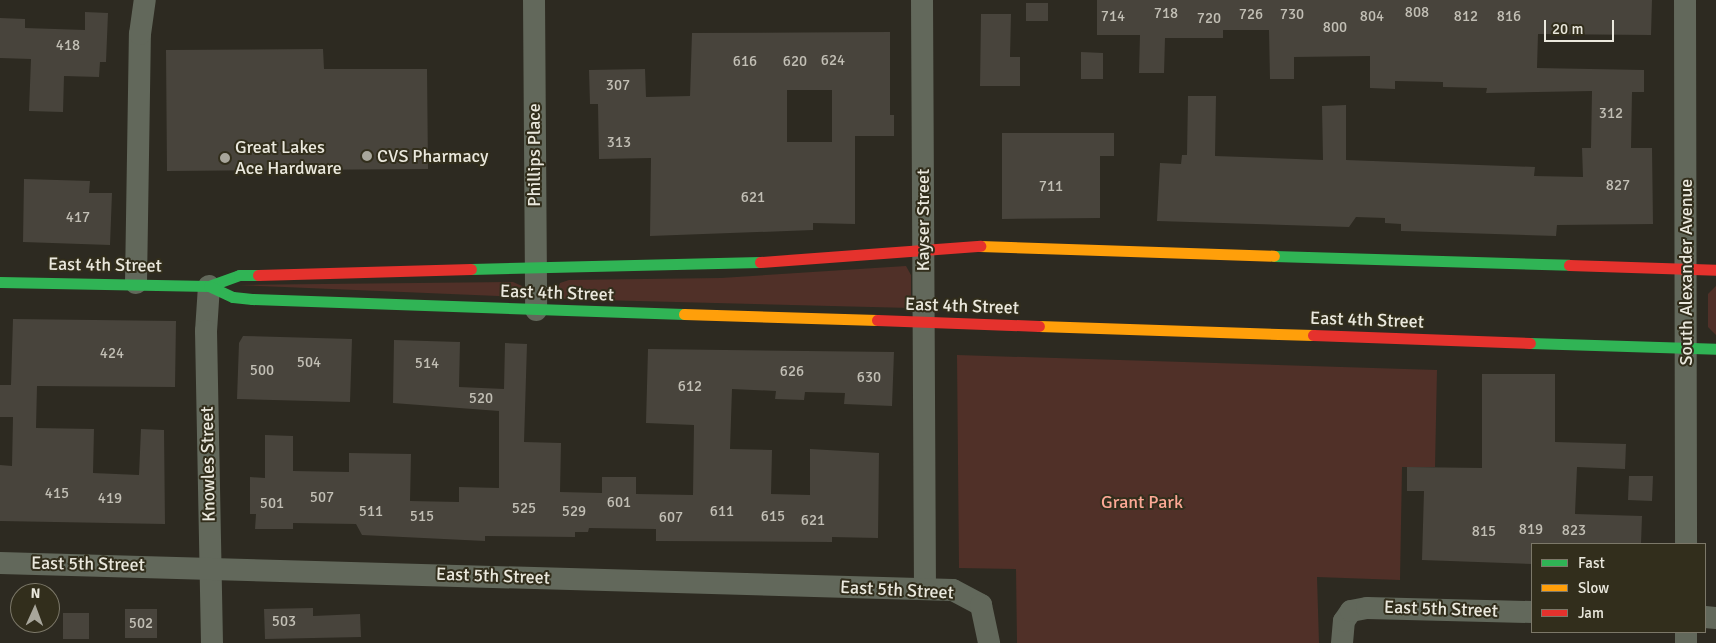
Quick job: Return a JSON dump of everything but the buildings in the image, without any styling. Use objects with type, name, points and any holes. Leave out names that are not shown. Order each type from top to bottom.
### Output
[{"type":"street","points":[[136,283],[140,34],[144,0]]},
{"type":"street","name":"Phillips Place","points":[[534,0],[536,310]]},
{"type":"street","name":"Kayser Street","points":[[922,0],[925,589]]},
{"type":"street","name":"South Alexander Avenue","points":[[1685,0],[1686,543]]},
{"type":"street","name":"East 4th Street","points":[[209,286],[239,275],[788,261],[922,249],[984,246],[1716,270]]},
{"type":"street","name":"East 4th Street","points":[[0,282],[136,283],[209,286],[233,296],[252,299],[1716,349]]},
{"type":"street","name":"Knowles Street","points":[[209,286],[206,331],[212,643]]},
{"type":"street","name":"East 5th Street","points":[[0,563],[210,567],[953,590],[981,605],[989,643]]},
{"type":"street","name":"East 5th Street","points":[[1342,643],[1344,621],[1350,611],[1385,608],[1531,612]]},
{"type":"green space","points":[[906,266],[911,275],[911,308],[560,299],[557,292],[560,283],[569,280],[721,278]]},
{"type":"green space","points":[[513,282],[522,286],[519,297],[238,285]]},
{"type":"green space","points":[[1716,286],[1716,335],[1708,327],[1708,294]]},
{"type":"green space","name":"Grant Park","points":[[957,355],[1437,370],[1435,467],[1402,467],[1400,580],[1317,577],[1319,643],[1017,643],[1016,569],[959,568]]},
{"type":"traffic: fast","points":[[1274,256],[1569,265]]},
{"type":"traffic: fast","points":[[471,269],[760,262]]},
{"type":"traffic: fast","points":[[0,282],[209,286],[239,275],[258,275]]},
{"type":"traffic: fast","points":[[209,286],[233,297],[252,299],[684,314]]},
{"type":"traffic: fast","points":[[1530,343],[1716,349]]},
{"type":"traffic: slow","points":[[980,246],[1274,256]]},
{"type":"traffic: slow","points":[[684,314],[877,320]]},
{"type":"traffic: slow","points":[[1039,326],[1313,335]]},
{"type":"traffic: jam","points":[[760,262],[980,246]]},
{"type":"traffic: jam","points":[[1569,265],[1716,270]]},
{"type":"traffic: jam","points":[[258,275],[471,269]]},
{"type":"traffic: jam","points":[[877,320],[1039,326]]},
{"type":"traffic: jam","points":[[1313,335],[1530,343]]},
{"type":"place","name":"CVS Pharmacy","points":[[367,156]]},
{"type":"place","name":"Great Lakes Ace Hardware","points":[[225,158]]}]
